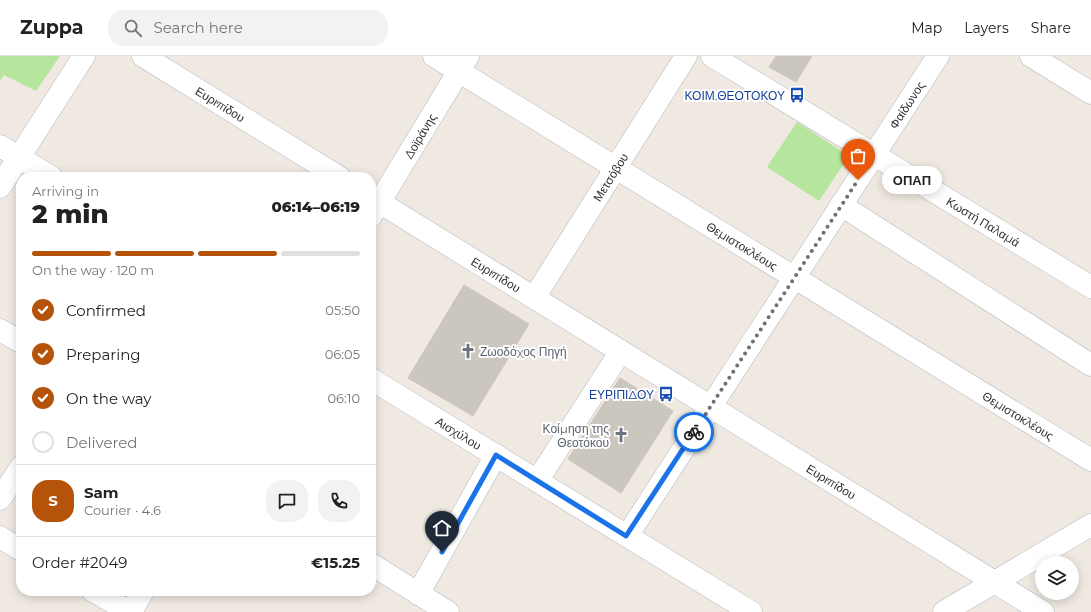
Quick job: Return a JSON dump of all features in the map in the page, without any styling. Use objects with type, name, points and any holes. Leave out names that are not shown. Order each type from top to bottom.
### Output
[{"type":"street","points":[[0,187],[84,56]]},
{"type":"street","name":"Ευριπίδου","points":[[143,56],[331,172]]},
{"type":"street","name":"Θεμιστοκλέους","points":[[434,56],[463,64],[616,168],[1091,460]]},
{"type":"street","name":"Μετσόβου","points":[[534,298],[686,56]]},
{"type":"street","name":"Κωστή Παλαμά","points":[[712,56],[1091,287]]},
{"type":"street","name":"Φαίδωνος","points":[[626,536],[938,56]]},
{"type":"street","points":[[1032,56],[1091,93]]},
{"type":"street","name":"Δοϊράνης","points":[[376,202],[463,64]]},
{"type":"street","points":[[0,146],[43,172]]},
{"type":"street","points":[[841,205],[1091,365]]},
{"type":"street","name":"Ευριπίδου","points":[[376,206],[534,298],[1043,612]]},
{"type":"street","points":[[0,330],[16,339]]},
{"type":"street","points":[[538,481],[621,351]]},
{"type":"street","name":"Αισχύλου","points":[[376,382],[751,612]]},
{"type":"street","points":[[418,594],[496,455]]},
{"type":"street","points":[[0,499],[16,475]]},
{"type":"street","points":[[944,612],[1091,525]]},
{"type":"street","points":[[376,567],[448,612]]},
{"type":"street","points":[[102,596],[130,612],[140,596]]},
{"type":"green space","points":[[0,56],[60,56],[36,91],[4,75],[0,81]]},
{"type":"green space","points":[[797,122],[849,156],[819,201],[767,167]]},
{"type":"building","points":[[776,56],[812,56],[796,82],[769,67]]},
{"type":"building","name":"Ζωοδόχος Πηγή","points":[[464,285],[529,324],[473,416],[408,378]]},
{"type":"building","name":"Κοίμηση της Θεοτόκου","points":[[620,378],[673,411],[621,493],[568,459]]},
{"type":"way so far","points":[[694,432],[858,180]]},
{"type":"place","name":"ΚΟΙΜ.ΘΕΟΤΟΚΟΥ","points":[[797,95]]},
{"type":"place","name":"ΟΠΑΠ","points":[[858,180]]},
{"type":"place","name":"Ζωοδόχος Πηγή","points":[[468,351]]},
{"type":"place","name":"ΕΥΡΙΠΙΔΟΥ","points":[[666,394]]},
{"type":"place","name":"Κοίμηση της Θεοτόκου","points":[[621,435]]},
{"type":"route","points":[[442,552],[496,455],[626,536],[694,432]]}]
